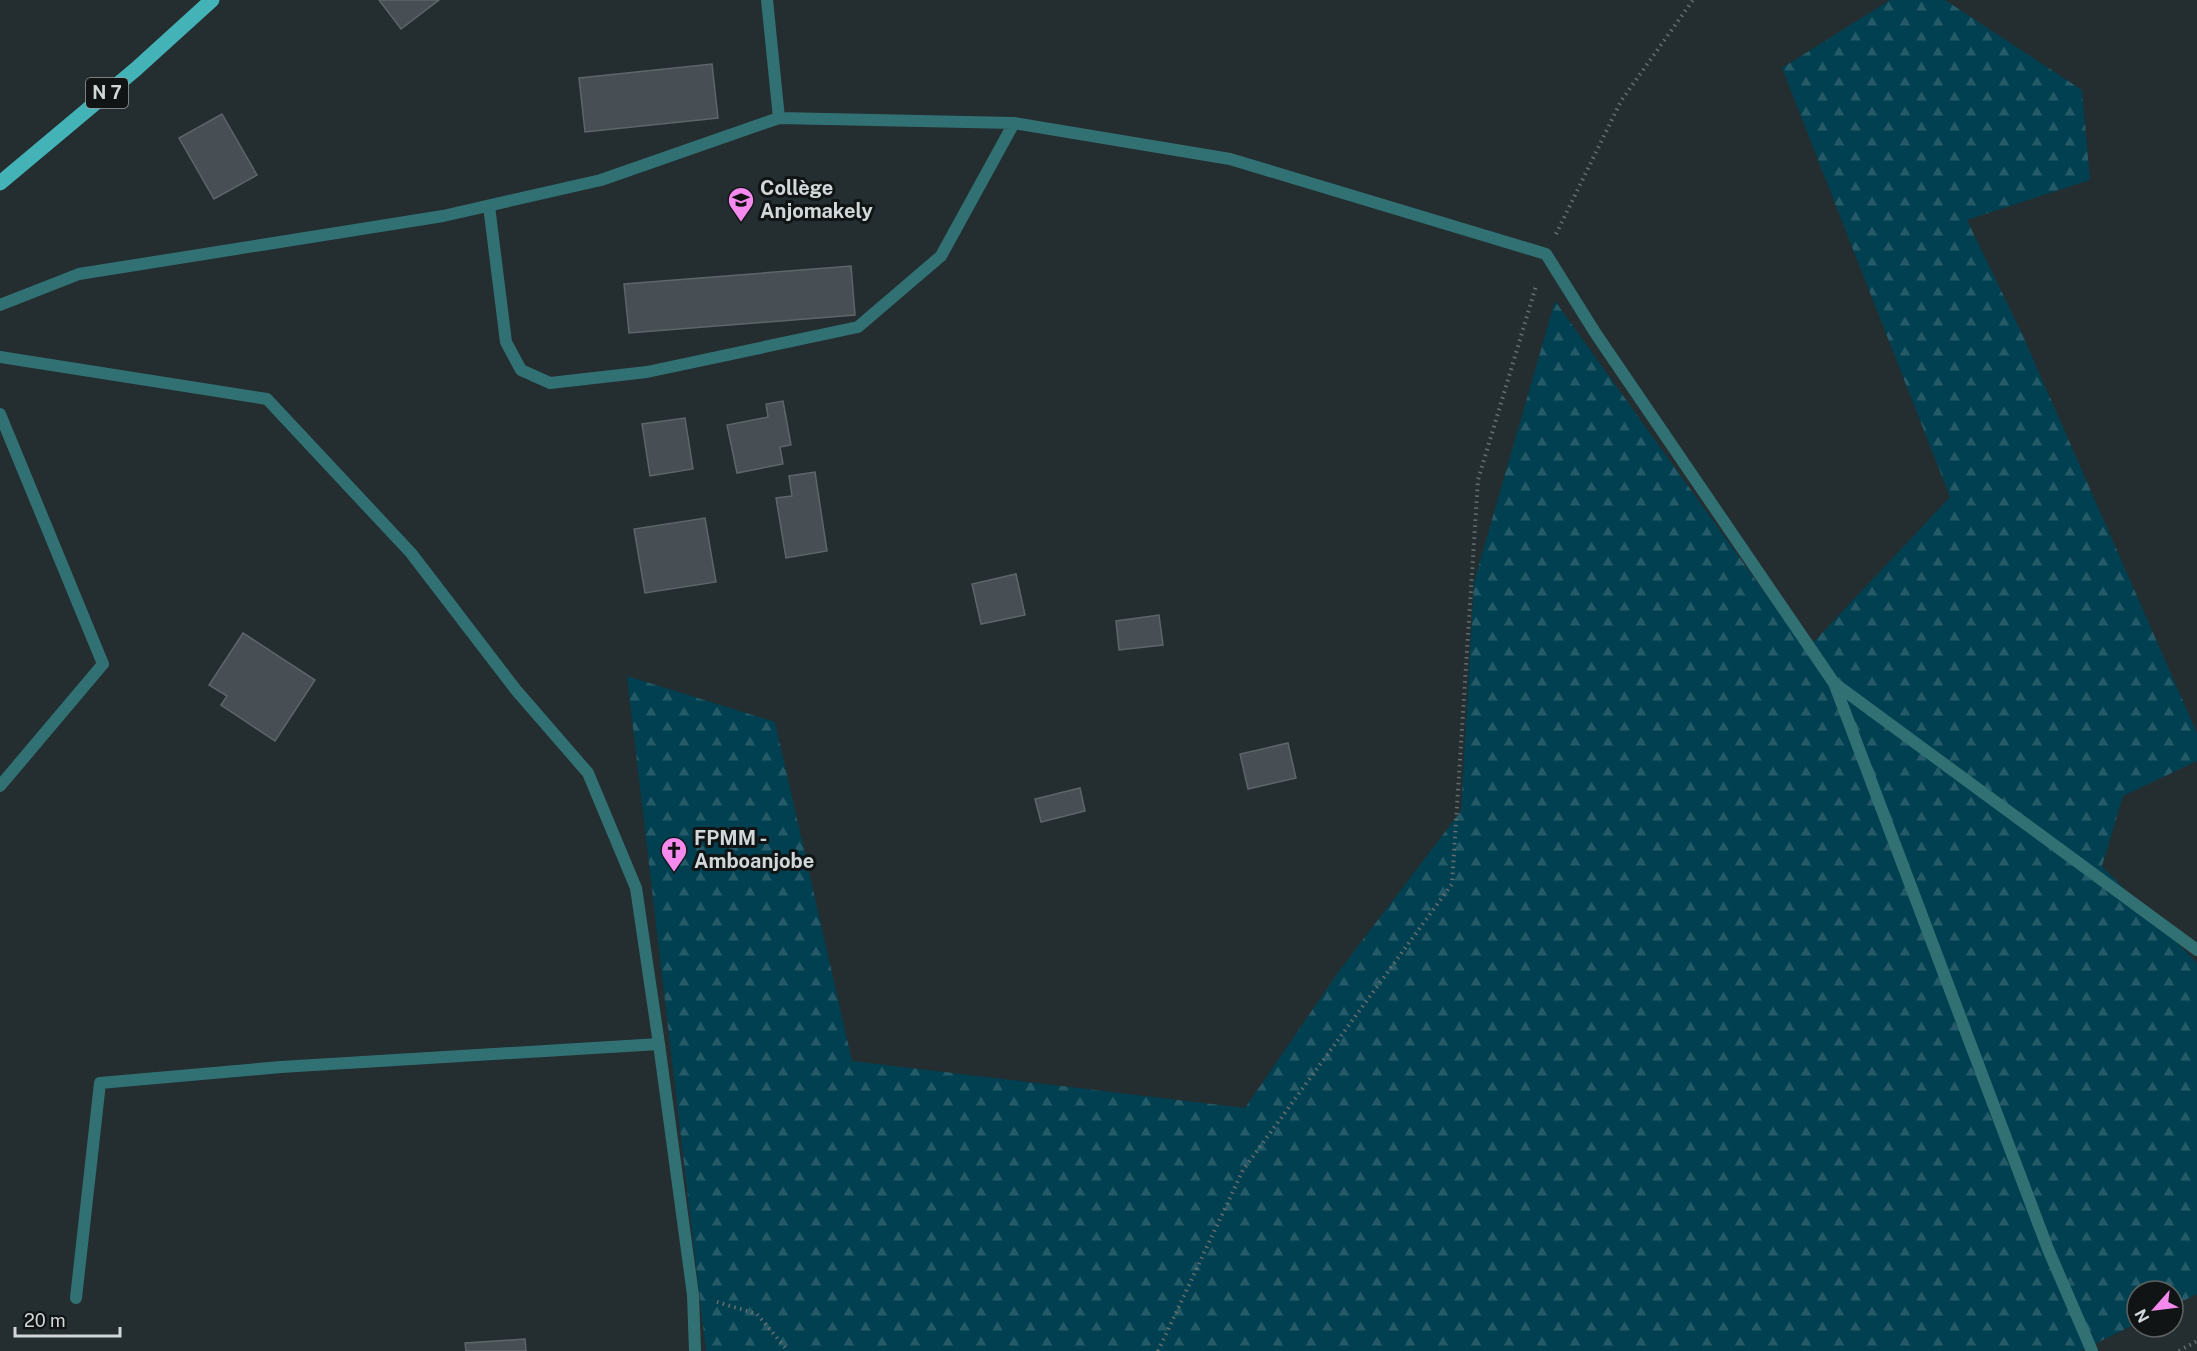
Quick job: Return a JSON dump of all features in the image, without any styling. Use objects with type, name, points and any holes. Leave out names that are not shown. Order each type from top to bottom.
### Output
[{"type":"main road","name":"N 7","points":[[0,183],[136,69],[212,0]]},
{"type":"street","points":[[766,0],[779,118]]},
{"type":"street","points":[[0,305],[79,274],[443,216],[601,180],[779,118],[1014,123],[1230,159],[1546,254],[1596,334],[1834,683],[2048,1249],[2092,1351]]},
{"type":"street","points":[[489,206],[506,342],[522,370],[550,382],[647,372],[858,327],[941,256],[1014,123]]},
{"type":"street","points":[[0,357],[267,399],[411,553],[516,690],[588,773],[636,888],[693,1295],[695,1351]]},
{"type":"street","points":[[0,414],[103,664],[0,786]]},
{"type":"street","points":[[1834,683],[2197,950]]},
{"type":"street","points":[[76,1298],[100,1083],[281,1067],[659,1044]]},
{"type":"path","points":[[1158,1351],[1243,1170],[1452,884],[1478,480],[1546,254],[1621,101],[1693,0]]},
{"type":"path","points":[[693,1295],[757,1314],[788,1351]]},
{"type":"path","points":[[2179,1351],[2197,1341]]},
{"type":"green space","points":[[1890,0],[1945,0],[2082,90],[2090,180],[1967,220],[2023,336],[2197,733],[2197,761],[2123,796],[2102,866],[2197,963],[2197,1294],[2185,1300],[2185,1279],[2125,1279],[2125,1329],[2081,1351],[706,1351],[627,676],[775,722],[852,1061],[1245,1108],[1339,971],[1461,811],[1474,582],[1555,301],[1806,650],[1950,497],[1782,68]]},
{"type":"building","points":[[379,0],[439,0],[401,29]]},
{"type":"building","points":[[712,64],[718,118],[585,132],[579,78]]},
{"type":"building","points":[[222,114],[257,175],[214,199],[179,138]]},
{"type":"building","points":[[851,266],[855,315],[629,333],[624,284]]},
{"type":"building","points":[[783,401],[791,445],[780,447],[783,464],[737,473],[727,425],[768,417],[766,404]]},
{"type":"building","points":[[685,418],[693,469],[650,476],[642,424]]},
{"type":"building","points":[[815,472],[827,551],[786,558],[776,498],[792,496],[789,476]]},
{"type":"building","points":[[705,518],[716,582],[645,593],[634,529]]},
{"type":"building","points":[[1016,574],[1025,615],[981,624],[972,584]]},
{"type":"building","points":[[1159,615],[1163,645],[1119,650],[1116,621]]},
{"type":"building","points":[[243,633],[315,680],[275,741],[221,705],[227,696],[209,685]]},
{"type":"building","points":[[1288,743],[1296,778],[1248,789],[1240,754]]},
{"type":"building","points":[[1080,788],[1085,811],[1041,822],[1035,799]]},
{"type":"building","points":[[525,1339],[526,1351],[466,1351],[465,1343]]},
{"type":"place","name":"Collège Anjomakely","points":[[741,223]]},
{"type":"place","name":"FPMM - Amboanjobe","points":[[674,873]]}]
